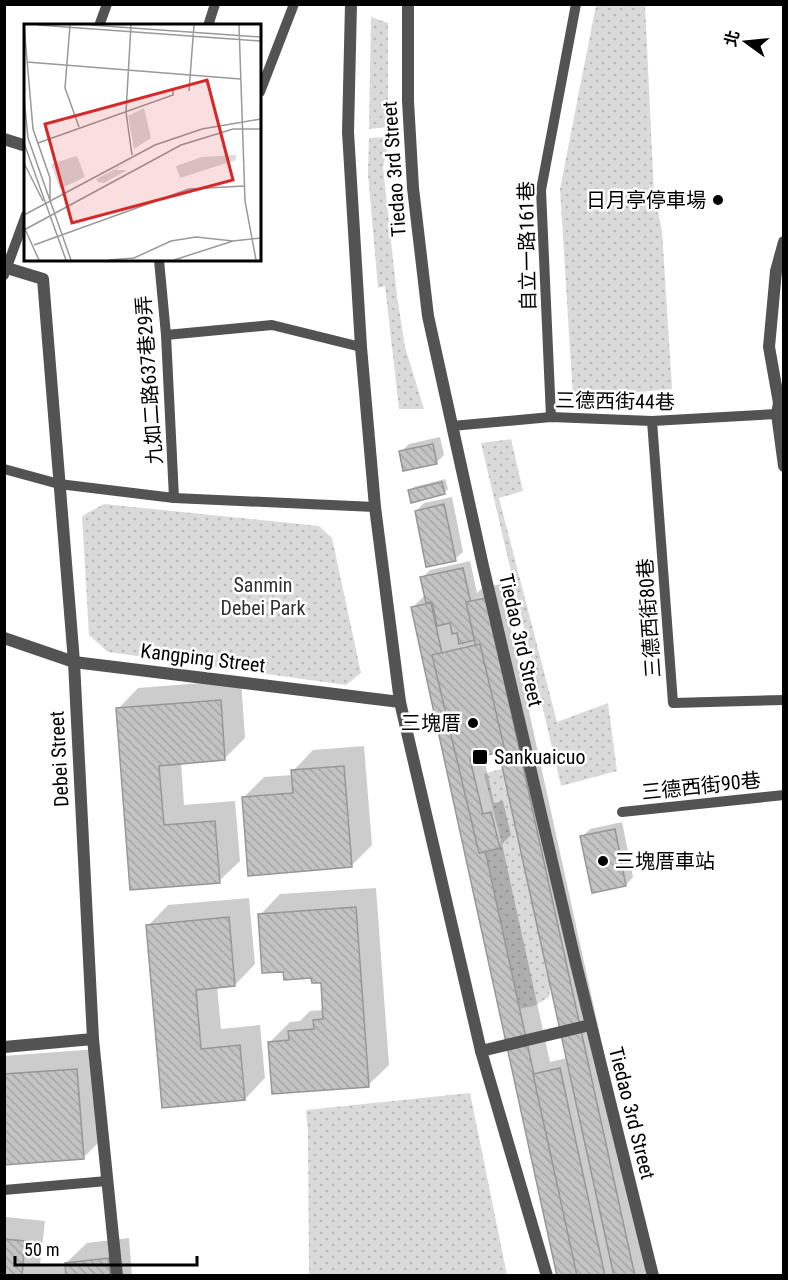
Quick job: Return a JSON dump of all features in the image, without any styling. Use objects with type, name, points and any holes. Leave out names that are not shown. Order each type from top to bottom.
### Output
[{"type":"street","name":"Tiedao 3rd Street","points":[[351,4],[348,132],[361,347],[375,507],[400,702],[481,1051],[547,1275]]},
{"type":"street","name":"Tiedao 3rd Street","points":[[408,4],[408,101],[412,188],[429,316],[483,566],[590,1025],[653,1275]]},
{"type":"street","points":[[4,139],[24,145]]},
{"type":"street","points":[[783,242],[777,270],[769,347],[780,406],[783,466]]},
{"type":"street","name":"Debei Street","points":[[6,272],[43,279],[74,662],[93,1039],[117,1275]]},
{"type":"street","name":"Kangping Street","points":[[4,638],[74,662],[400,702]]},
{"type":"street","points":[[481,1051],[590,1025]]},
{"type":"street","points":[[4,1047],[93,1039]]},
{"type":"lane","points":[[100,24],[107,4]]},
{"type":"lane","points":[[209,24],[216,4]]},
{"type":"lane","points":[[261,89],[294,4]]},
{"type":"lane","name":"自立一路161巷","points":[[551,417],[541,190],[576,4]]},
{"type":"lane","points":[[6,272],[24,221]]},
{"type":"lane","name":"九如二路637巷29弄","points":[[159,261],[166,335],[174,498]]},
{"type":"lane","points":[[166,335],[272,326],[361,347]]},
{"type":"lane","name":"三德西街44巷","points":[[452,426],[551,417],[652,422],[780,406]]},
{"type":"lane","name":"三德西街80巷","points":[[652,422],[673,703],[783,700]]},
{"type":"lane","points":[[4,469],[59,484],[174,498],[375,507]]},
{"type":"lane","name":"三德西街90巷","points":[[622,812],[783,795]]},
{"type":"lane","points":[[4,1190],[107,1181]]},
{"type":"green space","points":[[596,5],[645,5],[654,193],[662,231],[672,389],[573,398],[560,189]]},
{"type":"green space","points":[[371,17],[388,23],[388,127],[369,129]]},
{"type":"green space","points":[[390,137],[383,167],[397,296],[405,347],[424,409],[399,409],[385,286],[378,288],[368,174],[369,138]]},
{"type":"green space","points":[[511,439],[523,491],[499,498],[557,722],[608,703],[617,771],[561,786],[481,443]]},
{"type":"green space","name":"Sanmin Debei Park","points":[[104,504],[319,526],[332,538],[361,673],[346,685],[108,652],[89,635],[82,516]]},
{"type":"green space","points":[[507,767],[553,963],[549,997],[534,1006],[509,1011],[479,853],[500,848],[501,840],[484,774]]},
{"type":"green space","points":[[470,1093],[507,1275],[309,1275],[306,1110]]},
{"type":"building","points":[[433,444],[437,464],[403,471],[399,451]]},
{"type":"building","points":[[442,482],[445,494],[411,503],[408,490]]},
{"type":"building","points":[[444,504],[456,561],[426,567],[415,511]]},
{"type":"building","points":[[463,568],[479,639],[459,644],[457,633],[452,634],[450,623],[437,626],[432,602],[426,603],[420,577]]},
{"type":"building","points":[[486,598],[635,1276],[614,1276],[466,602]]},
{"type":"building","points":[[431,603],[578,1276],[557,1276],[411,607]]},
{"type":"building","name":"三塊厝","points":[[480,644],[505,751],[470,759],[483,814],[491,812],[500,848],[479,853],[432,655]]},
{"type":"building","points":[[221,700],[225,760],[159,766],[164,825],[215,821],[220,883],[130,890],[116,708]]},
{"type":"building","points":[[344,766],[352,867],[248,876],[242,797],[293,793],[291,770]]},
{"type":"building","name":"三塊厝車站","points":[[615,829],[626,886],[592,893],[580,836]]},
{"type":"building","points":[[356,907],[369,1087],[272,1094],[268,1042],[289,1040],[288,1031],[314,1029],[313,1020],[323,1019],[321,983],[312,983],[311,978],[284,980],[283,972],[262,973],[258,914]]},
{"type":"building","points":[[229,917],[235,986],[196,990],[201,1049],[240,1045],[245,1100],[162,1108],[146,925]]},
{"type":"building","points":[[560,1068],[605,1276],[577,1276],[533,1074]]},
{"type":"building","points":[[77,1069],[84,1159],[4,1165],[4,1074]]},
{"type":"building","points":[[4,1239],[25,1241],[22,1276],[4,1276]]},
{"type":"building","points":[[109,1258],[110,1276],[66,1276],[65,1263]]},
{"type":"place","name":"日月亭停車場","points":[[718,200]]},
{"type":"place","name":"三塊厝","points":[[473,723]]},
{"type":"place","name":"Sankuaicuo","points":[[480,757]]},
{"type":"place","name":"三塊厝車站","points":[[603,861]]}]
